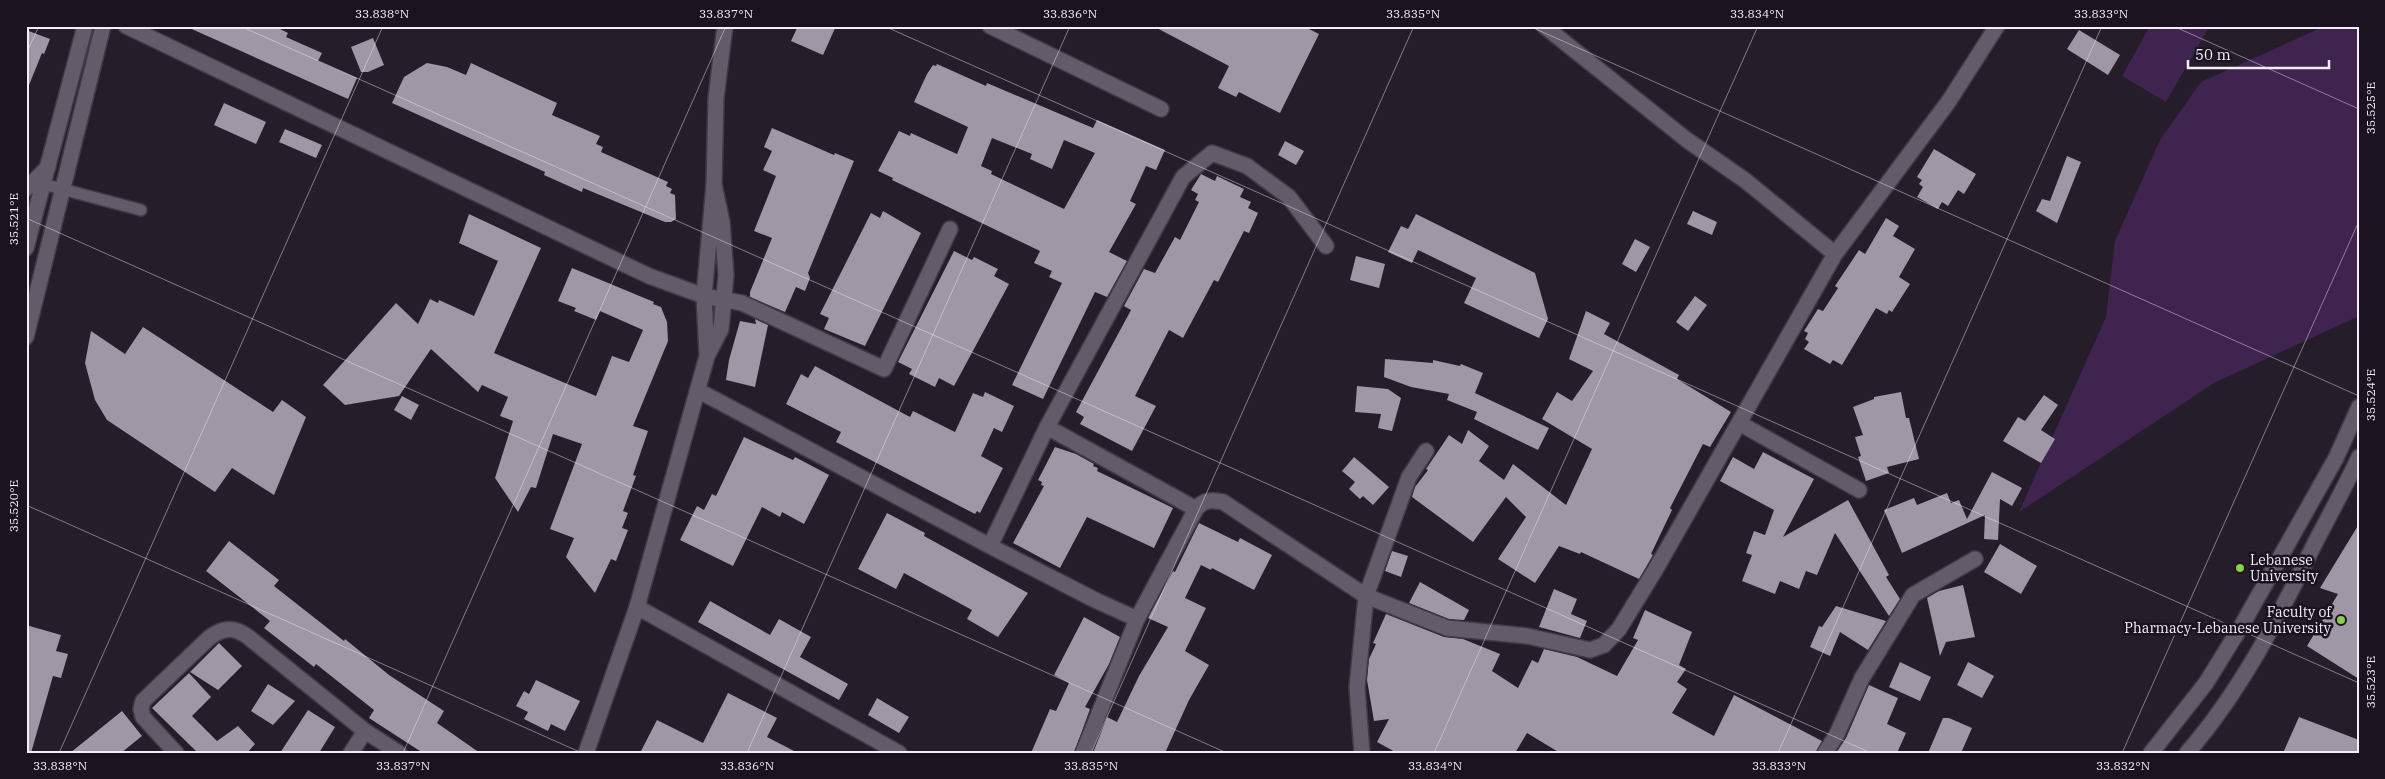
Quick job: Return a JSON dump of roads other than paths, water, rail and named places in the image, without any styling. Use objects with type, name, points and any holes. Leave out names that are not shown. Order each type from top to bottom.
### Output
[{"type":"street","points":[[26,248],[85,26]]},
{"type":"street","points":[[26,337],[64,190],[103,26]]},
{"type":"street","points":[[126,26],[649,276],[704,296],[724,298],[742,303],[884,369],[950,229]]},
{"type":"street","points":[[707,356],[704,296],[714,184],[716,98],[725,26]]},
{"type":"street","points":[[990,26],[1161,109]]},
{"type":"street","points":[[1544,26],[1687,140],[1746,181],[1835,254]]},
{"type":"street","points":[[1083,753],[1137,619],[1196,509],[1199,505],[1210,500],[1223,502],[1366,596],[1447,628],[1527,636],[1590,650],[1604,645],[1619,629],[1657,567],[1835,254],[1949,101],[1997,26]]},
{"type":"street","points":[[990,546],[1047,427],[1183,177],[1212,153],[1247,166],[1289,197],[1326,246]]},
{"type":"street","points":[[26,189],[48,167]]},
{"type":"street","points":[[586,753],[637,607],[699,391],[707,356],[721,329],[726,275],[722,222],[714,184]]},
{"type":"street","points":[[699,391],[990,546],[1096,601],[1137,619]]},
{"type":"street","points":[[2150,753],[2206,684],[2336,458],[2359,407]]},
{"type":"street","points":[[1738,423],[1859,490]]},
{"type":"street","points":[[1047,427],[1196,509]]},
{"type":"street","points":[[1362,753],[1357,687],[1366,596],[1409,477],[1426,451]]},
{"type":"street","points":[[2187,753],[2230,696],[2262,644],[2282,609],[2359,457]]},
{"type":"street","points":[[1825,753],[1837,734],[1862,678],[1913,594],[1975,559]]},
{"type":"street","points":[[637,607],[899,753]]},
{"type":"street","points":[[176,753],[143,717],[141,709],[143,702],[209,638],[218,631],[228,628],[238,630],[247,636],[365,731],[399,753]]},
{"type":"street","points":[[2238,631],[2262,644]]},
{"type":"street","points":[[351,753],[365,731]]},
{"type":"lane","points":[[43,184],[142,210]]},
{"type":"place","name":"Lebanese University","points":[[2240,568]]},
{"type":"place","name":"Faculty of Pharmacy-Lebanese University","points":[[2341,620]]}]
